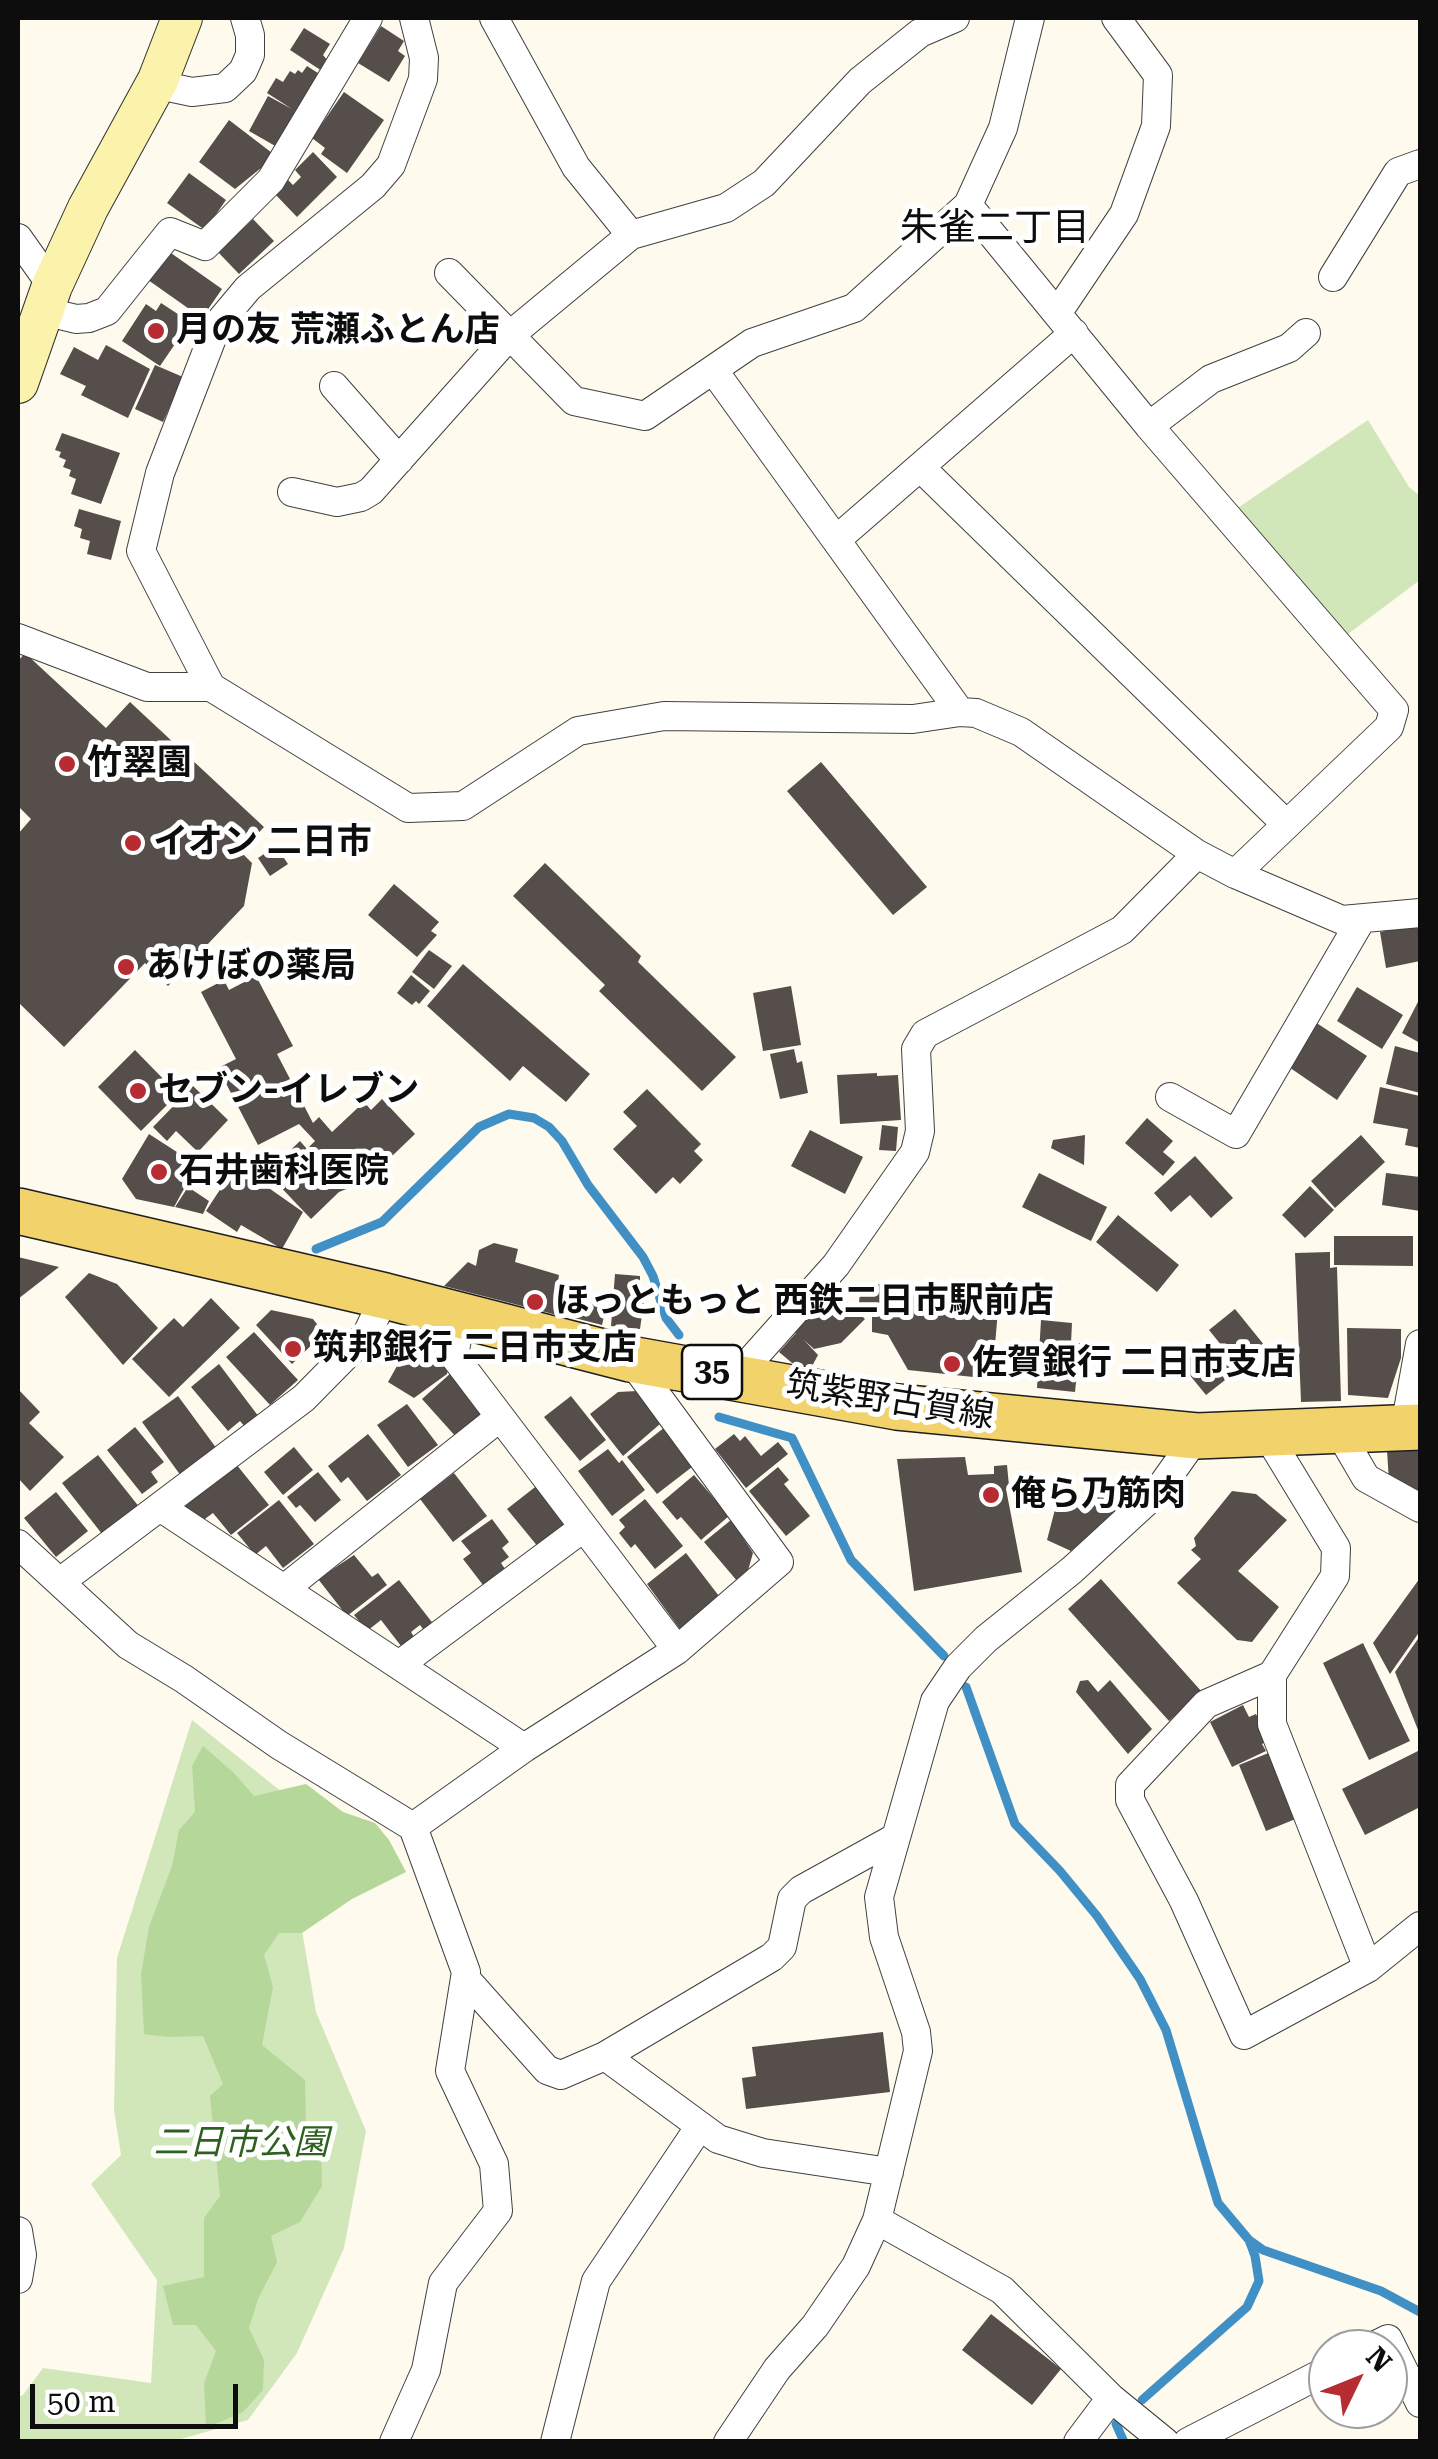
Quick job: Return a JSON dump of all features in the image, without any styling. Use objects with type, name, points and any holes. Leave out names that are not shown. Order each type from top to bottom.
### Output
[{"type":"main road","points":[[18,383],[48,298],[88,208],[158,80],[182,18]]},
{"type":"main road","name":"筑紫野古賀線","points":[[18,1211],[384,1296],[630,1359],[897,1408],[1197,1436],[1412,1427]]},
{"type":"street","points":[[158,80],[192,92],[225,88],[244,71],[247,63],[250,35],[245,18]]},
{"type":"street","points":[[18,238],[48,298],[76,319],[107,311],[170,232],[205,246],[271,180],[368,18]]},
{"type":"street","points":[[414,18],[424,58],[423,80],[391,164],[373,186],[248,288],[217,325],[160,472],[141,550],[211,687],[408,808],[463,806],[578,732],[595,728],[664,716],[913,720],[960,712],[991,718],[1020,732],[1197,854],[1235,874],[1342,920],[1420,913]]},
{"type":"street","points":[[494,18],[576,167],[632,236]]},
{"type":"street","points":[[292,492],[324,502],[349,500],[371,491],[508,336],[632,236],[726,208],[764,182],[860,81],[920,32],[955,18]]},
{"type":"street","points":[[449,273],[574,401],[645,416],[752,344],[854,308],[968,205],[1003,128],[1030,18]]},
{"type":"street","points":[[836,540],[920,467],[1066,323],[1124,214],[1156,126],[1158,75],[1116,18]]},
{"type":"street","points":[[1332,276],[1398,172],[1420,164]]},
{"type":"street","points":[[968,205],[1149,426],[1394,710],[1389,727],[1235,874]]},
{"type":"street","points":[[1149,426],[1211,378],[1264,361],[1290,348],[1306,333]]},
{"type":"street","points":[[714,371],[960,712]]},
{"type":"street","points":[[334,386],[399,460]]},
{"type":"street","points":[[920,467],[1286,824]]},
{"type":"street","points":[[18,638],[147,687],[211,687]]},
{"type":"street","points":[[736,1376],[836,1265],[915,1152],[920,1130],[916,1050],[925,1034],[1122,930],[1197,854]]},
{"type":"street","points":[[1170,1097],[1236,1134],[1361,920]]},
{"type":"street","points":[[60,1582],[304,1398],[368,1334],[384,1296]]},
{"type":"street","points":[[461,1316],[454,1356],[677,1650]]},
{"type":"street","points":[[1412,1427],[1420,1344]]},
{"type":"street","points":[[413,1827],[524,1748],[677,1650],[779,1562],[630,1359]]},
{"type":"street","points":[[284,1589],[500,1417]]},
{"type":"street","points":[[1338,1430],[1366,1478],[1420,1508]]},
{"type":"street","points":[[1266,1433],[1336,1548],[1338,1563],[1330,1586],[1272,1675],[1272,1724],[1368,1968]]},
{"type":"street","points":[[728,2442],[777,2368],[815,2326],[856,2266],[877,2220],[918,2051],[916,2032],[879,1914],[879,1897],[935,1702],[958,1668],[986,1639],[1072,1570],[1158,1491],[1197,1436]]},
{"type":"street","points":[[160,1507],[524,1748]]},
{"type":"street","points":[[399,1665],[583,1528]]},
{"type":"street","points":[[18,1544],[128,1645],[279,1745],[413,1827],[466,1972],[450,2071],[494,2164],[498,2211],[443,2284],[426,2370],[394,2442]]},
{"type":"street","points":[[1272,1675],[1206,1704],[1130,1784],[1130,1800],[1184,1901],[1244,2035],[1368,1968],[1420,1926]]},
{"type":"street","points":[[465,1978],[547,2070],[560,2075],[605,2056],[772,1956],[782,1947],[792,1899],[801,1890],[895,1838]]},
{"type":"street","points":[[605,2056],[718,2139],[745,2149],[889,2172]]},
{"type":"street","points":[[555,2442],[596,2281],[700,2126]]},
{"type":"street","points":[[877,2220],[1002,2290],[1112,2398],[1164,2442]]},
{"type":"street","points":[[18,2231],[22,2255],[18,2279]]},
{"type":"street","points":[[1408,2379],[1420,2403]]},
{"type":"street","points":[[1188,2442],[1308,2380]]},
{"type":"street","points":[[1078,2442],[1112,2398]]},
{"type":"green space","points":[[1368,420],[1409,487],[1420,496],[1420,580],[1344,637],[1236,509]]},
{"type":"green space","name":"二日市公園","points":[[192,1720],[287,1796],[296,1896],[316,2012],[366,2131],[344,2248],[297,2353],[248,2420],[174,2441],[18,2442],[18,2397],[43,2368],[151,2383],[157,2280],[91,2184],[121,2155],[114,2110],[117,1958]]},
{"type":"green space","points":[[203,1746],[254,1796],[306,1784],[343,1812],[375,1823],[406,1872],[352,1899],[302,1933],[279,1933],[264,1955],[273,1987],[262,2045],[305,2080],[306,2124],[321,2141],[322,2186],[300,2222],[271,2236],[277,2262],[258,2299],[249,2328],[264,2360],[263,2390],[243,2412],[206,2428],[204,2383],[216,2351],[196,2325],[173,2325],[163,2286],[204,2277],[204,2218],[220,2196],[210,2096],[223,2084],[203,2036],[144,2034],[141,1974],[149,1927],[172,1866],[179,1830],[195,1812],[192,1766]]},
{"type":"building","points":[[381,26],[404,41],[398,51],[405,56],[389,82],[358,63]]},
{"type":"building","points":[[304,28],[330,44],[323,55],[328,61],[322,71],[290,50]]},
{"type":"building","points":[[307,66],[321,75],[277,147],[249,131],[268,96],[292,109],[267,93],[276,78],[283,82],[290,71],[302,73]]},
{"type":"building","points":[[344,92],[384,120],[347,173],[321,154],[325,148],[312,138]]},
{"type":"building","points":[[229,120],[276,156],[235,189],[199,162]]},
{"type":"building","points":[[313,152],[337,177],[297,217],[274,193],[288,180],[293,185],[301,177],[295,170]]},
{"type":"building","points":[[189,173],[226,200],[205,230],[167,203]]},
{"type":"building","points":[[253,219],[274,241],[239,274],[218,252]]},
{"type":"building","points":[[161,246],[222,289],[202,318],[141,275]]},
{"type":"building","name":"月の友 荒瀬ふとん店","points":[[161,303],[190,322],[160,366],[122,341],[146,304],[156,311]]},
{"type":"building","points":[[106,345],[150,369],[128,418],[81,395],[86,386],[60,374],[74,347],[98,360]]},
{"type":"building","points":[[155,365],[183,377],[163,422],[135,409]]},
{"type":"building","points":[[62,433],[120,453],[101,504],[71,494],[76,479],[69,476],[71,470],[63,467],[66,460],[55,450]]},
{"type":"building","points":[[79,509],[121,521],[111,560],[87,554],[90,541],[80,538],[82,529],[74,526]]},
{"type":"building","name":"イオン 二日市","points":[[25,653],[106,728],[130,702],[264,827],[241,852],[252,863],[244,906],[168,986],[145,963],[64,1047],[18,1002],[18,834],[31,819],[18,806],[18,661]]},
{"type":"building","points":[[821,762],[927,887],[893,915],[787,791]]},
{"type":"building","points":[[276,846],[288,864],[270,876],[258,858]]},
{"type":"building","points":[[545,863],[641,956],[638,962],[736,1057],[702,1091],[599,991],[605,985],[513,896]]},
{"type":"building","points":[[394,884],[439,922],[431,931],[437,935],[417,957],[368,915]]},
{"type":"building","points":[[1420,924],[1420,961],[1386,968],[1380,932]]},
{"type":"building","points":[[429,950],[452,966],[434,989],[412,972]]},
{"type":"building","points":[[463,964],[590,1074],[566,1102],[523,1066],[510,1081],[427,1006]]},
{"type":"building","points":[[411,975],[430,991],[419,1004],[416,1001],[412,1005],[397,993]]},
{"type":"building","points":[[256,976],[293,1046],[277,1054],[313,1123],[319,1117],[332,1132],[364,1102],[371,1110],[382,1099],[415,1134],[366,1181],[339,1192],[311,1219],[273,1179],[281,1171],[275,1165],[300,1141],[307,1149],[315,1141],[299,1124],[258,1145],[218,1068],[236,1059],[201,992],[224,980],[229,990]]},
{"type":"building","points":[[791,986],[801,1045],[763,1051],[753,993]]},
{"type":"building","points":[[1357,987],[1403,1015],[1382,1049],[1337,1021]]},
{"type":"building","points":[[1420,998],[1420,1043],[1402,1033]]},
{"type":"building","points":[[1312,1020],[1367,1056],[1337,1100],[1283,1063]]},
{"type":"building","points":[[1395,1046],[1420,1053],[1420,1093],[1386,1084]]},
{"type":"building","points":[[794,1049],[797,1063],[802,1061],[808,1093],[780,1099],[770,1054]]},
{"type":"building","name":"セブン-イレブン","points":[[135,1050],[178,1094],[141,1131],[98,1087]]},
{"type":"building","points":[[837,1075],[898,1075],[901,1120],[840,1124]]},
{"type":"building","points":[[193,1086],[228,1120],[198,1152],[176,1131],[167,1141],[153,1127]]},
{"type":"building","points":[[1380,1087],[1420,1096],[1420,1148],[1405,1145],[1408,1129],[1373,1123]]},
{"type":"building","points":[[647,1089],[701,1144],[694,1151],[703,1160],[680,1184],[673,1177],[656,1194],[613,1149],[637,1126],[623,1112]]},
{"type":"building","points":[[1147,1118],[1173,1141],[1163,1152],[1175,1162],[1163,1176],[1125,1143]]},
{"type":"building","points":[[882,1125],[898,1127],[896,1151],[879,1150]]},
{"type":"building","points":[[810,1130],[863,1157],[845,1194],[791,1166]]},
{"type":"building","name":"石井歯科医院","points":[[149,1134],[197,1165],[174,1207],[136,1199],[122,1179]]},
{"type":"building","points":[[1085,1135],[1084,1165],[1051,1148],[1053,1140]]},
{"type":"building","points":[[1361,1135],[1385,1162],[1335,1208],[1311,1181]]},
{"type":"building","points":[[1195,1156],[1233,1198],[1211,1218],[1190,1195],[1171,1212],[1154,1193]]},
{"type":"building","points":[[236,1165],[303,1212],[282,1249],[241,1225],[237,1232],[206,1211]]},
{"type":"building","points":[[1039,1173],[1107,1207],[1091,1241],[1022,1207]]},
{"type":"building","points":[[1386,1173],[1420,1177],[1420,1211],[1382,1205]]},
{"type":"building","points":[[1310,1186],[1334,1210],[1305,1238],[1282,1215]]},
{"type":"building","points":[[188,1187],[209,1201],[203,1214],[175,1207]]},
{"type":"building","points":[[1118,1215],[1179,1265],[1157,1292],[1096,1242]]},
{"type":"building","points":[[1334,1236],[1413,1236],[1413,1266],[1334,1265]]},
{"type":"building","points":[[494,1243],[518,1249],[515,1262],[559,1275],[558,1281],[563,1283],[557,1315],[444,1286],[468,1262],[476,1266],[479,1250]]},
{"type":"building","points":[[1330,1252],[1330,1268],[1337,1267],[1341,1401],[1301,1402],[1295,1253]]},
{"type":"building","points":[[18,1257],[59,1267],[18,1299]]},
{"type":"building","points":[[89,1273],[117,1284],[158,1328],[123,1365],[65,1297]]},
{"type":"building","points":[[615,1274],[640,1276],[640,1292],[645,1293],[640,1329],[611,1326]]},
{"type":"building","points":[[861,1282],[999,1299],[992,1379],[908,1370],[888,1335],[872,1332],[872,1315],[859,1303]]},
{"type":"building","points":[[565,1284],[581,1301],[606,1308],[602,1325],[559,1314]]},
{"type":"building","points":[[840,1295],[865,1319],[841,1343],[814,1349],[804,1340],[818,1355],[810,1370],[798,1368],[779,1352],[811,1313],[816,1316]]},
{"type":"building","points":[[211,1298],[240,1328],[169,1397],[132,1359],[174,1318],[183,1327]]},
{"type":"building","points":[[1235,1309],[1269,1351],[1253,1364],[1257,1369],[1247,1377],[1209,1330]]},
{"type":"building","name":"筑邦銀行 二日市支店","points":[[271,1310],[313,1319],[324,1333],[292,1364],[256,1325]]},
{"type":"building","points":[[1041,1320],[1072,1323],[1071,1343],[1080,1343],[1075,1392],[1037,1388]]},
{"type":"building","points":[[1347,1328],[1401,1329],[1401,1358],[1388,1398],[1348,1395]]},
{"type":"building","points":[[254,1332],[298,1380],[270,1405],[226,1357]]},
{"type":"building","points":[[1206,1340],[1234,1373],[1206,1395],[1179,1362]]},
{"type":"building","points":[[410,1343],[449,1364],[447,1374],[414,1398],[388,1382]]},
{"type":"building","points":[[219,1364],[259,1417],[246,1428],[240,1421],[228,1431],[191,1387]]},
{"type":"building","points":[[452,1372],[487,1411],[457,1438],[422,1399]]},
{"type":"building","points":[[18,1389],[40,1412],[29,1423],[64,1457],[30,1491],[18,1478]]},
{"type":"building","points":[[637,1391],[660,1424],[623,1456],[590,1414],[618,1392]]},
{"type":"building","points":[[178,1396],[217,1449],[181,1476],[142,1422]]},
{"type":"building","points":[[571,1396],[606,1440],[580,1461],[544,1417]]},
{"type":"building","points":[[407,1404],[438,1445],[408,1467],[377,1425]]},
{"type":"building","points":[[135,1427],[164,1462],[151,1472],[158,1482],[142,1494],[107,1450]]},
{"type":"building","points":[[665,1427],[692,1467],[657,1494],[627,1457]]},
{"type":"building","points":[[368,1434],[401,1475],[367,1501],[348,1477],[341,1483],[328,1466]]},
{"type":"building","points":[[734,1434],[740,1441],[745,1436],[761,1456],[778,1442],[788,1454],[746,1488],[715,1449]]},
{"type":"building","points":[[294,1447],[313,1470],[283,1495],[264,1472]]},
{"type":"building","points":[[608,1449],[619,1463],[622,1460],[645,1490],[612,1516],[578,1471]]},
{"type":"building","points":[[1420,1449],[1420,1498],[1389,1482],[1387,1450]]},
{"type":"building","points":[[98,1455],[140,1508],[106,1539],[62,1483]]},
{"type":"building","points":[[965,1457],[968,1475],[994,1474],[994,1466],[1007,1465],[1006,1489],[1022,1572],[914,1591],[897,1459]]},
{"type":"building","points":[[236,1464],[269,1505],[231,1535],[213,1513],[198,1524],[183,1505]]},
{"type":"building","points":[[778,1467],[789,1480],[784,1484],[810,1516],[786,1536],[749,1491]]},
{"type":"building","points":[[318,1472],[341,1500],[315,1522],[287,1497]]},
{"type":"building","points":[[454,1473],[487,1516],[453,1542],[420,1499]]},
{"type":"building","points":[[694,1475],[729,1516],[701,1540],[662,1502]]},
{"type":"building","points":[[539,1484],[566,1518],[565,1528],[539,1548],[507,1509]]},
{"type":"building","points":[[1232,1491],[1256,1494],[1287,1520],[1238,1571],[1279,1607],[1252,1642],[1237,1640],[1177,1583],[1201,1559],[1191,1550],[1196,1546],[1194,1538]]},
{"type":"building","points":[[56,1492],[88,1531],[56,1557],[24,1518]]},
{"type":"building","points":[[1104,1492],[1119,1510],[1071,1551],[1047,1540],[1058,1498],[1084,1507]]},
{"type":"building","points":[[645,1499],[683,1546],[655,1569],[635,1544],[631,1548],[619,1533],[625,1527],[619,1520]]},
{"type":"building","points":[[279,1500],[314,1544],[283,1568],[266,1546],[255,1555],[237,1533]]},
{"type":"building","points":[[492,1519],[509,1542],[502,1548],[509,1557],[501,1563],[505,1569],[483,1585],[463,1559],[471,1553],[461,1541]]},
{"type":"building","points":[[731,1520],[753,1553],[747,1574],[738,1582],[704,1542]]},
{"type":"building","points":[[686,1553],[722,1600],[682,1632],[647,1584]]},
{"type":"building","points":[[354,1555],[372,1577],[378,1573],[387,1585],[347,1616],[318,1579]]},
{"type":"building","points":[[1420,1578],[1420,1631],[1390,1674],[1373,1643]]},
{"type":"building","points":[[1101,1579],[1202,1692],[1169,1721],[1068,1609]]},
{"type":"building","points":[[399,1580],[435,1626],[426,1633],[420,1625],[411,1632],[414,1637],[401,1646],[381,1620],[367,1631],[354,1615]]},
{"type":"building","points":[[1420,1636],[1420,1735],[1395,1672]]},
{"type":"building","points":[[1363,1643],[1410,1741],[1369,1760],[1323,1663]]},
{"type":"building","points":[[1088,1680],[1098,1692],[1110,1680],[1152,1729],[1128,1754],[1076,1692],[1080,1681]]},
{"type":"building","points":[[1243,1705],[1249,1717],[1256,1714],[1269,1740],[1262,1744],[1266,1751],[1232,1767],[1210,1722]]},
{"type":"building","points":[[1418,1751],[1420,1807],[1365,1835],[1342,1789]]},
{"type":"building","points":[[1271,1752],[1298,1818],[1266,1831],[1239,1765]]},
{"type":"building","points":[[883,2032],[890,2092],[746,2109],[742,2078],[756,2076],[752,2047]]},
{"type":"building","points":[[991,2314],[1061,2369],[1032,2405],[962,2350]]},
{"type":"waterway","points":[[316,1249],[382,1222],[479,1127],[509,1114],[534,1118],[562,1141],[588,1185],[643,1257],[666,1318],[679,1335]]},
{"type":"waterway","points":[[719,1417],[792,1438],[851,1560],[944,1656]]},
{"type":"waterway","points":[[966,1687],[1015,1824],[1097,1916],[1140,1979],[1166,2030],[1218,2203],[1249,2240],[1263,2250],[1381,2291],[1420,2312]]},
{"type":"waterway","points":[[1142,2400],[1247,2307],[1259,2281],[1249,2240]]},
{"type":"waterway","points":[[1116,2424],[1124,2442]]},
{"type":"place","name":"月の友 荒瀬ふとん店","points":[[156,331]]},
{"type":"place","name":"竹翠園","points":[[67,764]]},
{"type":"place","name":"イオン 二日市","points":[[133,843]]},
{"type":"place","name":"あけぼの薬局","points":[[126,967]]},
{"type":"place","name":"セブン-イレブン","points":[[138,1091]]},
{"type":"place","name":"石井歯科医院","points":[[159,1172]]},
{"type":"place","name":"ほっともっと 西鉄二日市駅前店","points":[[535,1302]]},
{"type":"place","name":"筑邦銀行 二日市支店","points":[[293,1349]]},
{"type":"place","name":"佐賀銀行 二日市支店","points":[[952,1364]]},
{"type":"place","name":"俺ら乃筋肉","points":[[991,1495]]},
{"type":"district","name":"朱雀二丁目","points":[[995,229]]}]
